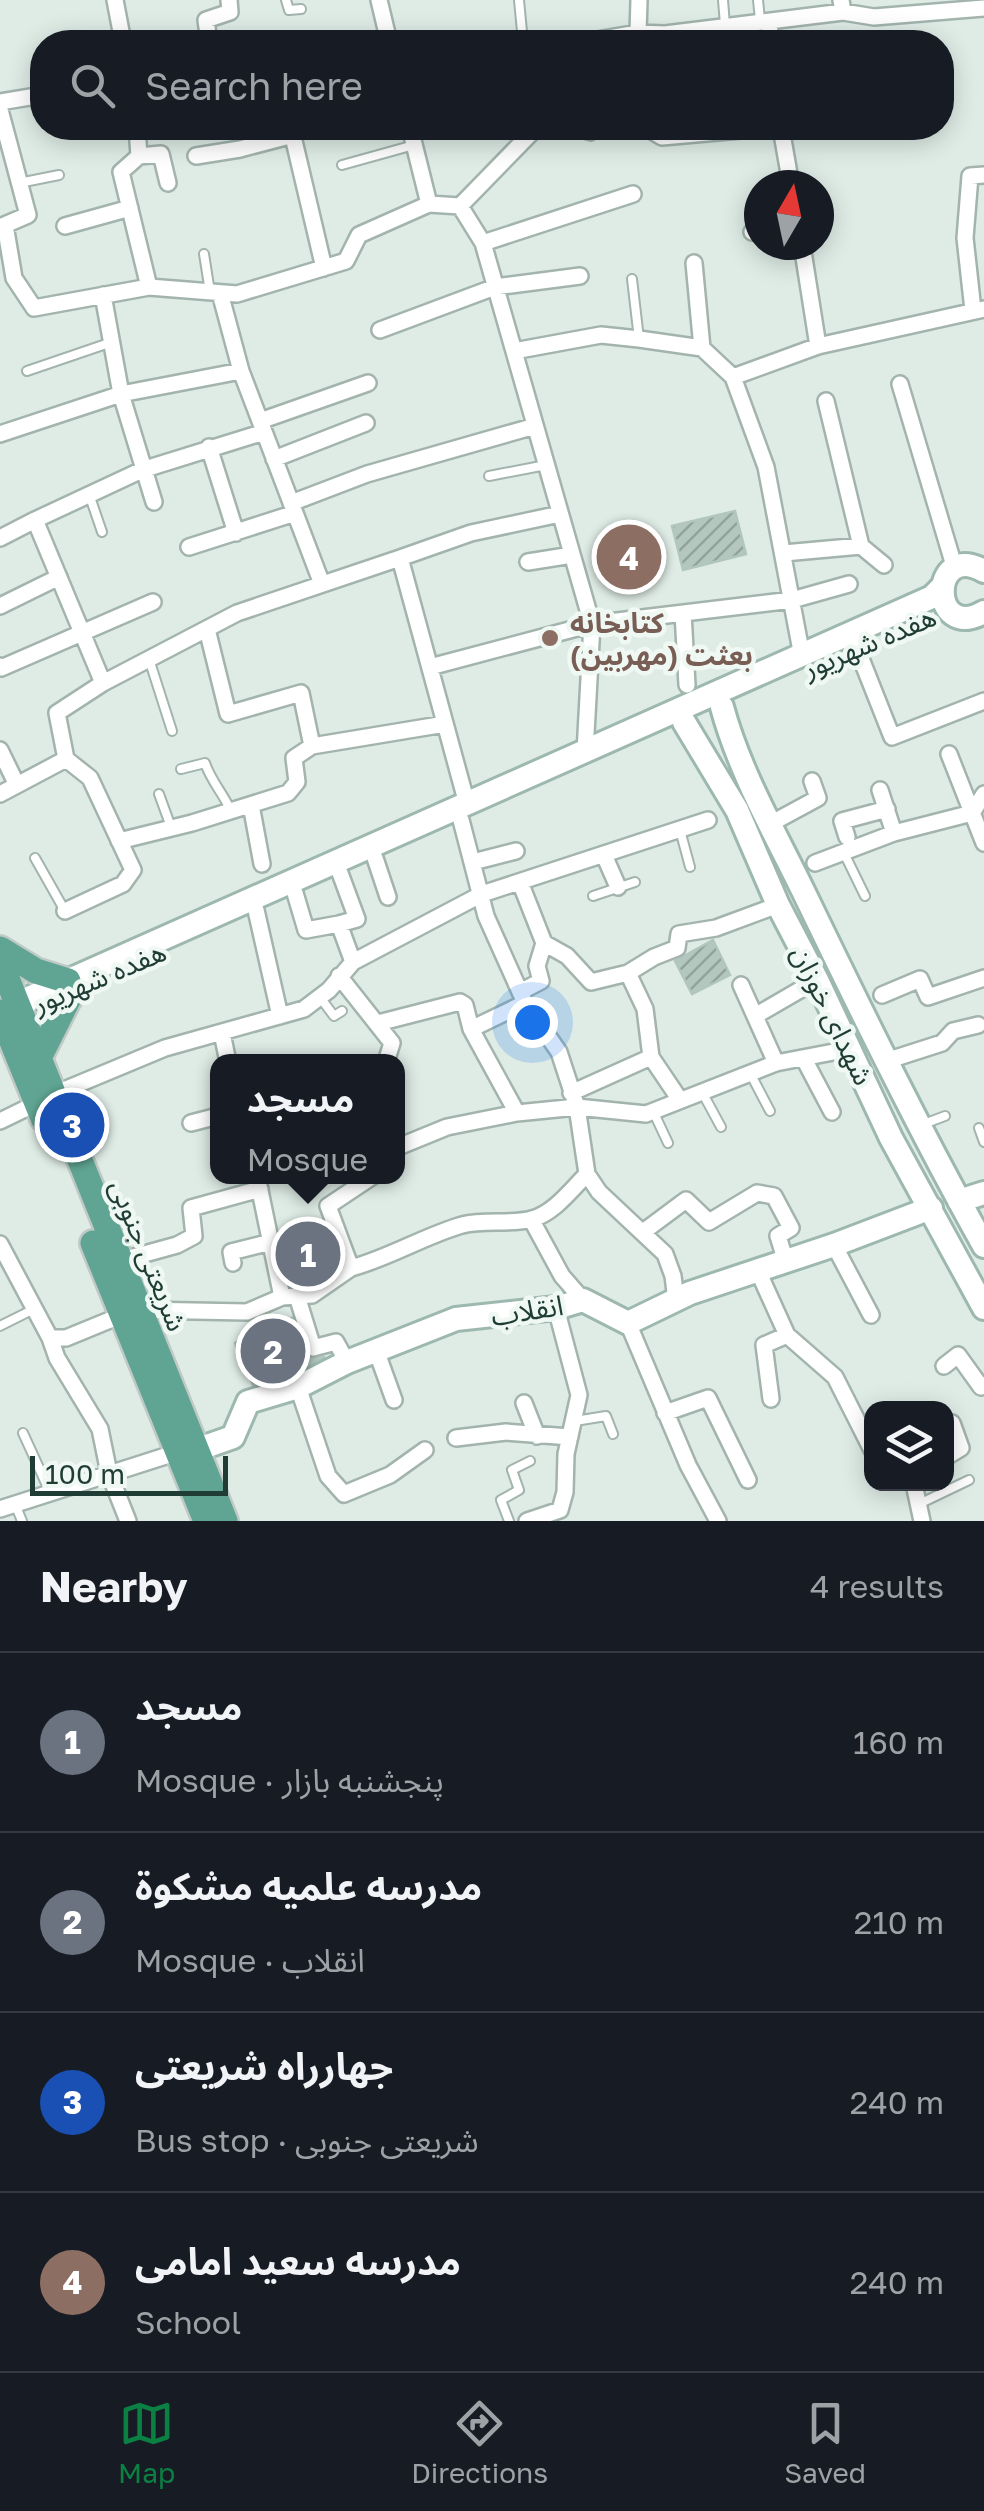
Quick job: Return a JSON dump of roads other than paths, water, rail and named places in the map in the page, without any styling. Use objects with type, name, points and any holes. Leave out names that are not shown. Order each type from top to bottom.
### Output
[{"type":"main road","points":[[0,948],[70,987],[38,1060]]},
{"type":"main road","points":[[0,961],[5,1013]]},
{"type":"main road","name":"شریعتی جنوبی","points":[[5,1013],[38,1060],[44,1099],[187,1451],[225,1521]]},
{"type":"main road","name":"شریعتی جنوبی","points":[[5,1013],[120,1261],[131,1313]]},
{"type":"main road","name":"شریعتی جنوبی","points":[[187,1451],[206,1521]]},
{"type":"street","points":[[115,0],[121,30]]},
{"type":"street","points":[[208,30],[206,20],[230,12],[229,0]]},
{"type":"street","points":[[378,0],[386,30]]},
{"type":"street","points":[[638,30],[640,0]]},
{"type":"street","points":[[700,30],[842,6],[874,16],[904,8],[984,8]]},
{"type":"street","points":[[764,22],[767,30]]},
{"type":"street","points":[[0,102],[30,97]]},
{"type":"street","points":[[0,110],[28,215],[2,226],[7,281],[34,308],[149,286],[238,294],[346,261],[359,235],[429,204],[460,206],[524,140]]},
{"type":"street","points":[[138,140],[139,156]]},
{"type":"street","points":[[196,156],[266,140]]},
{"type":"street","points":[[294,140],[324,268]]},
{"type":"street","points":[[413,140],[429,204]]},
{"type":"street","points":[[783,140],[789,170]]},
{"type":"street","points":[[149,286],[122,172],[139,156],[161,154],[168,183]]},
{"type":"street","points":[[733,377],[818,346],[978,309],[965,238],[970,176],[984,175]]},
{"type":"street","points":[[482,243],[633,194]]},
{"type":"street","points":[[460,206],[482,243],[592,624],[585,752]]},
{"type":"street","points":[[64,226],[130,208]]},
{"type":"street","points":[[804,260],[818,346]]},
{"type":"street","points":[[694,263],[702,348]]},
{"type":"street","points":[[380,330],[495,287],[580,276]]},
{"type":"street","points":[[215,292],[322,584]]},
{"type":"street","points":[[103,295],[121,394],[154,502]]},
{"type":"street","points":[[514,351],[600,335],[639,339],[702,348],[733,377],[766,467],[802,656]]},
{"type":"street","points":[[0,434],[121,394],[241,371]]},
{"type":"street","points":[[0,538],[142,470],[368,382]]},
{"type":"street","points":[[900,384],[948,588],[962,618],[984,612]]},
{"type":"street","points":[[826,401],[861,546],[884,565]]},
{"type":"street","points":[[274,460],[366,423]]},
{"type":"street","points":[[188,547],[236,532],[367,474],[535,426]]},
{"type":"street","points":[[209,447],[236,532]]},
{"type":"street","points":[[64,911],[123,884],[132,870],[90,778],[66,760],[57,713],[104,683],[238,613],[471,533],[560,514]]},
{"type":"street","points":[[35,520],[104,683]]},
{"type":"street","points":[[784,553],[861,546]]},
{"type":"street","points":[[528,562],[572,555]]},
{"type":"street","points":[[400,558],[446,724],[486,916],[522,998],[560,1052],[574,1100],[587,1174],[599,1192],[665,1254],[676,1300]]},
{"type":"street","points":[[948,588],[968,565],[984,571]]},
{"type":"street","points":[[0,606],[59,577]]},
{"type":"street","points":[[430,667],[592,624],[792,600],[849,584]]},
{"type":"street","name":"هفده شهریور","points":[[70,987],[464,812],[722,707],[936,610],[948,588]]},
{"type":"street","name":"هفده شهریور","points":[[5,1013],[31,997],[70,987],[375,858],[585,752],[948,588]]},
{"type":"street","points":[[0,666],[153,602]]},
{"type":"street","points":[[683,613],[687,685]]},
{"type":"street","points":[[207,629],[228,714],[302,693],[312,746]]},
{"type":"street","points":[[856,646],[892,737],[984,702]]},
{"type":"street","name":"شهدای خوزان","points":[[722,707],[770,824],[918,1127],[984,1246]]},
{"type":"street","name":"شهدای خوزان","points":[[684,722],[737,810],[778,905],[818,980],[891,1138],[984,1308]]},
{"type":"street","points":[[119,841],[288,793],[297,782],[294,758],[312,746],[446,724]]},
{"type":"street","points":[[0,750],[17,785]]},
{"type":"street","points":[[949,754],[984,843]]},
{"type":"street","points":[[714,768],[740,758]]},
{"type":"street","points":[[0,794],[66,760]]},
{"type":"street","points":[[770,824],[818,798],[812,780]]},
{"type":"street","points":[[880,790],[894,833]]},
{"type":"street","points":[[815,863],[845,845],[972,813],[984,794]]},
{"type":"street","points":[[252,805],[262,864]]},
{"type":"street","points":[[845,845],[842,821],[887,808]]},
{"type":"street","points":[[0,1121],[165,1048],[304,1009],[329,990],[354,962],[482,894],[708,820]]},
{"type":"street","points":[[473,862],[516,851]]},
{"type":"street","points":[[604,855],[618,888]]},
{"type":"street","points":[[375,858],[388,897]]},
{"type":"street","points":[[295,893],[306,930],[356,920],[340,873]]},
{"type":"street","points":[[471,1029],[522,998],[541,981],[537,966],[544,943],[520,882]]},
{"type":"street","points":[[544,943],[567,956],[591,982],[628,974],[677,948],[679,934],[716,928],[778,905]]},
{"type":"street","points":[[256,910],[280,1016]]},
{"type":"street","points":[[339,924],[354,962]]},
{"type":"street","points":[[628,974],[645,1009],[651,1056],[680,1100]]},
{"type":"street","points":[[339,976],[392,1043],[389,1054]]},
{"type":"street","points":[[882,995],[920,979],[928,997],[984,978]]},
{"type":"street","points":[[755,1016],[818,980]]},
{"type":"street","points":[[741,985],[776,1063]]},
{"type":"street","points":[[378,1023],[460,1002],[465,1005],[471,1029],[517,1114]]},
{"type":"street","points":[[886,1062],[942,1043],[952,1031],[978,1026]]},
{"type":"street","points":[[222,1033],[226,1054]]},
{"type":"street","points":[[574,1100],[646,1114],[776,1063],[849,1049]]},
{"type":"street","points":[[405,1143],[447,1127],[574,1100],[651,1056]]},
{"type":"street","points":[[804,1059],[832,1112]]},
{"type":"street","points":[[191,1123],[210,1118]]},
{"type":"street","points":[[50,1338],[66,1338],[131,1313],[247,1312],[290,1297],[312,1295],[351,1268],[460,1226],[488,1220],[531,1220],[550,1210],[587,1174]]},
{"type":"street","points":[[120,1261],[177,1245],[194,1236],[191,1208],[256,1184]]},
{"type":"street","points":[[259,1184],[271,1242],[313,1348],[336,1342],[347,1362]]},
{"type":"street","points":[[351,1268],[328,1206],[362,1184]]},
{"type":"street","points":[[959,1201],[984,1193]]},
{"type":"street","points":[[643,1232],[686,1200],[710,1222],[757,1194],[774,1196],[791,1228],[778,1236],[786,1262]]},
{"type":"street","points":[[718,1521],[688,1465],[628,1324],[676,1300],[931,1208]]},
{"type":"street","points":[[531,1220],[562,1276],[583,1300]]},
{"type":"street","points":[[233,1263],[231,1252],[271,1242]]},
{"type":"street","points":[[0,1244],[57,1358],[100,1429],[109,1474],[128,1521]]},
{"type":"street","points":[[834,1245],[872,1315]]},
{"type":"street","points":[[758,1271],[786,1334],[834,1377],[864,1435]]},
{"type":"street","name":"انقلاب","points":[[187,1451],[233,1436],[248,1402],[298,1387],[347,1362],[456,1319],[556,1308],[583,1300],[628,1324]]},
{"type":"street","points":[[527,1521],[560,1510],[579,1395],[556,1308]]},
{"type":"street","points":[[771,1399],[764,1344],[786,1334]]},
{"type":"street","points":[[376,1350],[394,1400]]},
{"type":"street","points":[[944,1366],[958,1355],[981,1387],[984,1385]]},
{"type":"street","points":[[298,1387],[328,1476],[344,1494],[390,1475],[425,1450]]},
{"type":"street","points":[[666,1412],[708,1398],[748,1480]]},
{"type":"street","points":[[524,1403],[536,1436]]},
{"type":"street","points":[[456,1438],[506,1432],[536,1436],[572,1429]]},
{"type":"street","points":[[954,1429],[961,1448],[954,1452]]},
{"type":"street","points":[[7,1506],[187,1451]]},
{"type":"street","points":[[915,1491],[922,1521]]},
{"type":"lane","points":[[286,0],[289,10],[301,9]]},
{"type":"lane","points":[[518,0],[522,30]]},
{"type":"lane","points":[[723,0],[726,27]]},
{"type":"lane","points":[[758,0],[764,22]]},
{"type":"lane","points":[[342,165],[414,145]]},
{"type":"lane","points":[[19,183],[59,175]]},
{"type":"lane","points":[[204,254],[215,292]]},
{"type":"lane","points":[[632,279],[639,339]]},
{"type":"lane","points":[[27,371],[112,342]]},
{"type":"lane","points":[[489,476],[546,466]]},
{"type":"lane","points":[[89,493],[102,532]]},
{"type":"lane","points":[[150,659],[172,731]]},
{"type":"lane","points":[[180,769],[205,763],[231,811]]},
{"type":"lane","points":[[158,794],[172,828]]},
{"type":"lane","points":[[680,830],[690,867]]},
{"type":"lane","points":[[845,845],[865,896]]},
{"type":"lane","points":[[34,858],[64,911]]},
{"type":"lane","points":[[593,896],[635,882]]},
{"type":"lane","points":[[320,996],[334,1016],[342,1012]]},
{"type":"lane","points":[[750,1073],[770,1111]]},
{"type":"lane","points":[[702,1092],[721,1127]]},
{"type":"lane","points":[[654,1111],[668,1143]]},
{"type":"lane","points":[[918,1127],[945,1116]]},
{"type":"lane","points":[[979,1128],[984,1142]]},
{"type":"lane","points":[[0,1326],[34,1309]]},
{"type":"lane","points":[[572,1429],[606,1416],[613,1434]]},
{"type":"lane","points":[[22,1433],[50,1492]]},
{"type":"lane","points":[[509,1521],[500,1500],[519,1490],[512,1470],[530,1461]]},
{"type":"lane","points":[[918,1504],[969,1480]]},
{"type":"lane","points":[[7,1506],[22,1521]]},
{"type":"place","name":"مدرسه سعید امامی","points":[[629,557]]},
{"type":"place","name":"کتابخانه بعثت (مهربین)","points":[[550,638]]},
{"type":"place","name":"جهارراه شریعتی","points":[[72,1125]]},
{"type":"place","name":"مسجد","points":[[308,1254]]},
{"type":"place","name":"مدرسه علمیه مشکوة","points":[[273,1351]]}]
